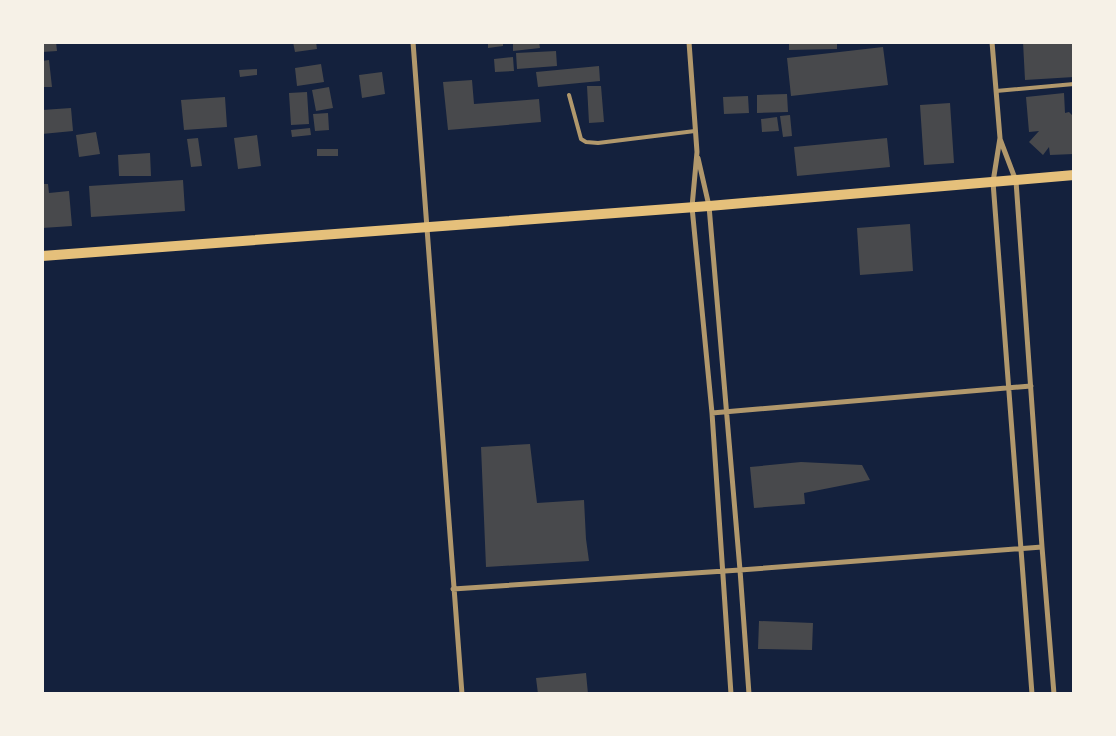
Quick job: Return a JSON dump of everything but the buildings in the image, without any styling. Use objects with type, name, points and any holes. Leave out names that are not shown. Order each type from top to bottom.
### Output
[{"type":"main road","points":[[42,256],[709,206],[1074,176]]},
{"type":"street","points":[[413,42],[462,694]]},
{"type":"street","points":[[690,42],[696,152],[692,207],[712,413],[731,694]]},
{"type":"street","points":[[992,42],[1000,138],[993,182],[1032,694]]},
{"type":"street","points":[[1000,138],[1016,181],[1054,694]]},
{"type":"street","points":[[696,152],[709,206],[749,694]]},
{"type":"street","points":[[712,413],[1031,386]]},
{"type":"street","points":[[453,589],[723,572],[1042,547]]},
{"type":"lane","points":[[996,91],[1074,84]]},
{"type":"lane","points":[[568,96],[581,139],[586,142],[598,143],[695,130]]}]
